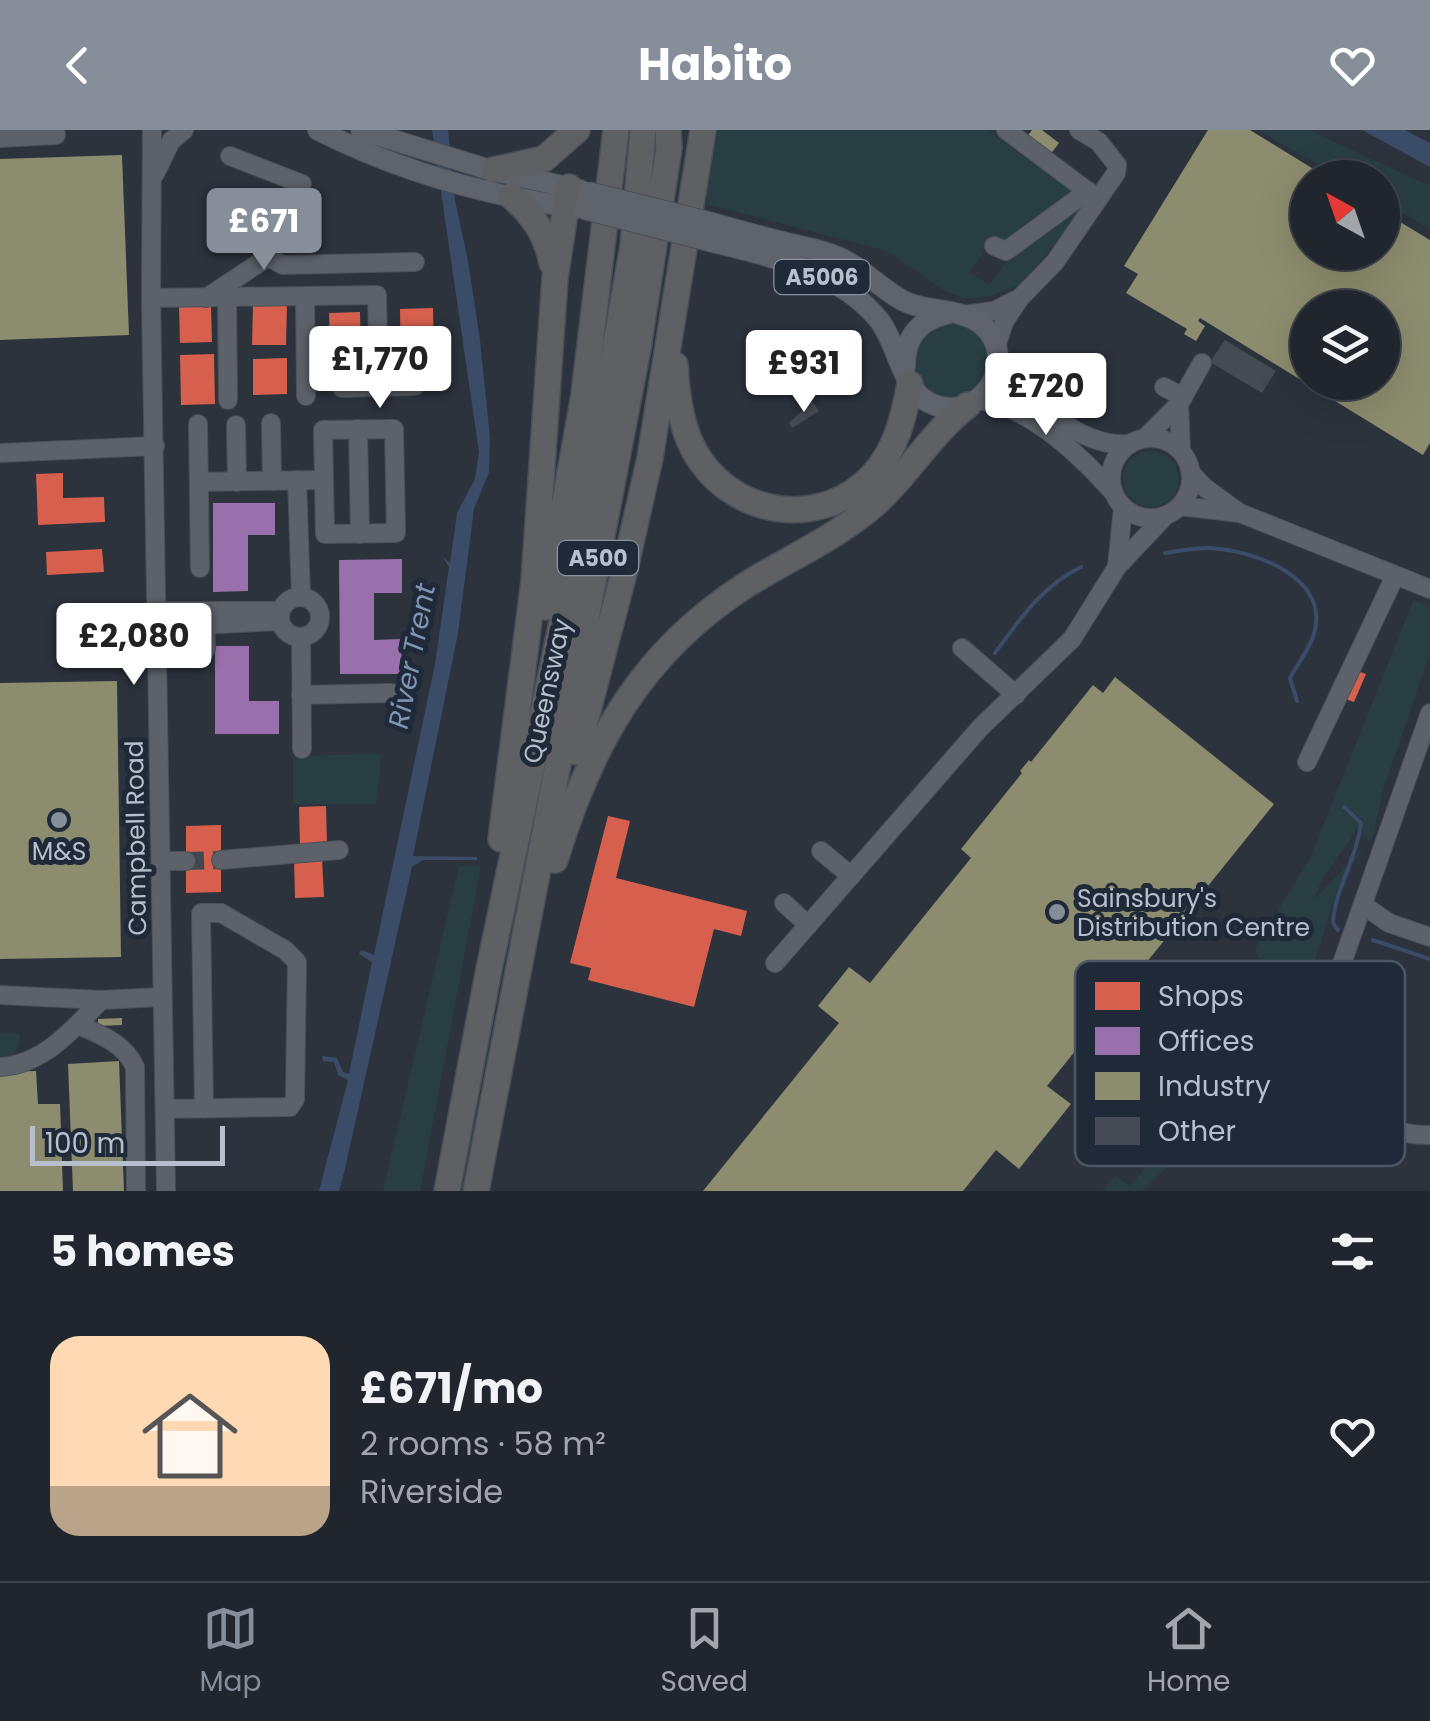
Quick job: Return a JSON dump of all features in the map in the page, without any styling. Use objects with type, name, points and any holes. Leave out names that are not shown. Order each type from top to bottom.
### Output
[{"type":"highway","points":[[554,278],[543,233],[524,207],[495,181],[544,159],[577,130]]},
{"type":"highway","points":[[504,818],[564,519],[616,130]]},
{"type":"highway","name":"Queensway","points":[[447,1191],[592,475],[632,246],[643,130]]},
{"type":"highway","name":"Queensway","points":[[476,1191],[638,348],[668,130]]},
{"type":"highway","points":[[517,985],[650,458],[702,130]]},
{"type":"highway","points":[[489,969],[534,581],[554,278],[577,199]]},
{"type":"highway","points":[[672,330],[682,420],[699,458],[716,480],[760,506],[810,510],[834,502],[873,474],[902,425],[908,376]]},
{"type":"highway","points":[[517,985],[577,792],[612,720],[644,675],[721,602],[826,540],[874,505],[930,440],[973,402]]},
{"type":"main road","name":"A5006","points":[[318,130],[424,175],[495,181],[703,230],[836,255],[903,301],[955,314]]},
{"type":"main road","name":"A5006","points":[[361,130],[426,151],[495,181],[577,199]]},
{"type":"main road","name":"A5006","points":[[703,230],[810,270],[838,285],[880,322],[908,376]]},
{"type":"main road","points":[[955,314],[984,327],[997,353],[995,379],[973,402],[953,408],[932,404],[908,376],[906,346],[917,328],[934,317],[955,314]]},
{"type":"street","name":"Campbell Road","points":[[152,130],[151,298],[166,1191]]},
{"type":"street","name":"Campbell Road","points":[[152,184],[159,162],[184,130]]},
{"type":"street","points":[[1006,130],[1099,191]]},
{"type":"street","points":[[1060,130],[1099,158],[1099,191]]},
{"type":"street","points":[[1078,130],[1097,136],[1117,165],[1055,262],[1020,298],[1004,322],[997,353],[1037,402],[1090,439],[1114,445],[1161,438],[1182,451]]},
{"type":"street","points":[[0,138],[56,135]]},
{"type":"street","points":[[230,156],[302,184]]},
{"type":"street","points":[[994,246],[1006,251],[1099,191]]},
{"type":"street","points":[[206,298],[268,257],[283,265],[415,262]]},
{"type":"street","points":[[151,298],[377,294],[379,387]]},
{"type":"street","points":[[305,296],[306,396]]},
{"type":"street","points":[[226,297],[228,400]]},
{"type":"street","points":[[955,314],[994,311],[1020,298]]},
{"type":"street","points":[[1117,567],[1118,500],[1113,465],[1181,400],[1202,364]]},
{"type":"street","points":[[342,388],[416,386]]},
{"type":"street","points":[[1164,386],[1181,400],[1182,451],[1204,487],[1240,513],[1430,589]]},
{"type":"street","points":[[973,402],[1016,409],[1079,457],[1118,500],[1143,518],[1173,511],[1240,513]]},
{"type":"street","points":[[270,423],[272,481]]},
{"type":"street","points":[[198,424],[200,568]]},
{"type":"street","points":[[236,425],[237,482]]},
{"type":"street","points":[[358,429],[360,534]]},
{"type":"street","points":[[358,429],[394,429],[396,533],[324,534],[323,430],[358,429]]},
{"type":"street","points":[[0,453],[156,446]]},
{"type":"street","points":[[775,964],[980,728],[1072,640],[1117,567],[1190,490],[1192,473]]},
{"type":"street","points":[[297,480],[301,597]]},
{"type":"street","points":[[199,482],[324,480]]},
{"type":"street","points":[[1307,762],[1394,576]]},
{"type":"street","points":[[301,597],[313,602],[320,620],[314,631],[301,637],[290,634],[280,616],[288,600],[301,597]]},
{"type":"street","points":[[156,619],[280,616]]},
{"type":"street","points":[[156,619],[204,624],[280,616]]},
{"type":"street","points":[[204,624],[206,649]]},
{"type":"street","points":[[301,637],[302,749]]},
{"type":"street","points":[[962,648],[1016,695]]},
{"type":"street","points":[[301,696],[391,693]]},
{"type":"street","points":[[1343,961],[1430,713]]},
{"type":"street","points":[[221,860],[338,850]]},
{"type":"street","points":[[821,851],[851,876]]},
{"type":"street","points":[[163,861],[186,861]]},
{"type":"street","points":[[784,903],[808,925]]},
{"type":"street","points":[[1363,905],[1392,925],[1430,937]]},
{"type":"street","points":[[165,1109],[204,1109],[290,1107],[295,1099],[296,962],[285,950],[221,913],[202,913],[204,1109]]},
{"type":"street","points":[[0,995],[101,1000],[162,997]]},
{"type":"street","points":[[0,1068],[36,1058],[78,1025],[101,1000]]},
{"type":"street","points":[[78,1025],[110,1039],[128,1053],[135,1067],[136,1191]]},
{"type":"street","points":[[1405,1132],[1430,1135]]},
{"type":"green space","points":[[713,130],[987,130],[1069,188],[1074,198],[1007,243],[990,243],[970,272],[989,285],[1009,258],[1076,204],[1079,209],[1071,226],[1019,285],[990,296],[966,299],[943,290],[887,251],[706,204]]},
{"type":"green space","points":[[1258,130],[1309,130],[1374,160],[1310,160]]},
{"type":"green space","points":[[1400,172],[1430,186],[1430,229],[1400,212]]},
{"type":"green space","points":[[952,323],[979,334],[990,361],[979,388],[952,399],[925,388],[914,361],[925,334]]},
{"type":"green space","points":[[1151,451],[1171,459],[1179,479],[1171,499],[1151,507],[1131,499],[1123,479],[1131,459]]},
{"type":"green space","points":[[1413,601],[1430,606],[1430,653],[1368,842],[1362,829],[1364,820],[1345,807],[1342,809],[1360,825],[1322,880],[1313,901],[1365,846],[1345,887],[1338,887],[1315,961],[1263,961],[1255,953],[1256,947],[1311,856]]},
{"type":"green space","points":[[382,754],[376,804],[293,804],[293,756]]},
{"type":"green space","points":[[459,866],[481,866],[420,1191],[383,1191]]},
{"type":"green space","points":[[0,1033],[20,1033],[16,1051],[0,1060]]},
{"type":"green space","points":[[1147,1166],[1168,1166],[1142,1191],[1102,1191],[1115,1176],[1130,1186]]},
{"type":"water","points":[[432,130],[448,130],[455,200],[480,340],[490,438],[489,472],[474,509],[458,633],[413,856],[477,860],[423,860],[412,867],[339,1191],[319,1191],[348,1080],[338,1075],[334,1062],[323,1061],[322,1056],[337,1058],[343,1072],[349,1074],[372,962],[359,954],[361,950],[374,955],[435,664],[449,567],[443,557],[450,563],[457,513],[475,479],[479,452]]},
{"type":"water","points":[[1362,130],[1405,130],[1430,143],[1430,167]]},
{"type":"building: Shops","points":[[253,304],[287,305],[286,345],[252,345]]},
{"type":"building: Shops","points":[[211,306],[212,342],[180,343],[179,307]]},
{"type":"building: Shops","points":[[433,308],[434,366],[401,366],[400,309]]},
{"type":"building: Shops","points":[[360,312],[361,356],[330,357],[329,313]]},
{"type":"building: Shops","points":[[214,354],[215,404],[181,405],[180,355]]},
{"type":"building: Shops","points":[[287,358],[287,394],[253,395],[253,359]]},
{"type":"building: Shops","points":[[63,473],[63,498],[104,497],[105,522],[38,525],[36,474]]},
{"type":"building: Shops","points":[[102,549],[104,572],[47,575],[46,552]]},
{"type":"building: Shops","points":[[1352,669],[1366,674],[1354,702],[1340,697]]},
{"type":"building: Shops","points":[[326,806],[327,846],[300,846],[299,807]]},
{"type":"building: Shops","points":[[608,816],[630,821],[616,878],[747,911],[741,936],[714,929],[694,1007],[588,980],[591,968],[570,963]]},
{"type":"building: Shops","points":[[221,825],[221,892],[186,893],[186,826]]},
{"type":"building: Shops","points":[[322,858],[324,897],[295,898],[294,859]]},
{"type":"building: Offices","points":[[213,503],[275,503],[275,535],[248,535],[248,591],[213,592]]},
{"type":"building: Offices","points":[[402,559],[402,593],[374,593],[374,640],[401,639],[402,674],[340,674],[339,560]]},
{"type":"building: Offices","points":[[215,646],[249,646],[249,701],[279,701],[279,734],[215,734]]},
{"type":"building: Industry","points":[[1032,130],[1042,130],[1059,143],[1050,155],[1026,138]]},
{"type":"building: Industry","points":[[1208,130],[1250,130],[1299,160],[1290,160],[1290,270],[1400,270],[1400,222],[1430,240],[1430,443],[1423,455],[1333,400],[1400,400],[1400,290],[1290,290],[1290,373],[1200,318],[1198,321],[1205,326],[1196,341],[1184,334],[1187,329],[1126,293],[1138,274],[1124,266]]},
{"type":"building: Industry","points":[[122,155],[129,335],[0,340],[0,159]]},
{"type":"building: Industry","points":[[87,613],[96,616],[96,634],[87,637],[78,634],[75,625],[78,616]]},
{"type":"building: Industry","points":[[112,619],[113,630],[102,631],[101,620]]},
{"type":"building: Industry","name":"Sainsbury's Distribution Centre","points":[[1115,677],[1274,804],[1148,961],[1075,961],[1075,1051],[1047,1086],[1071,1104],[1019,1169],[996,1150],[963,1191],[703,1191],[839,1023],[818,1006],[849,967],[870,983],[971,858],[961,849],[1020,771],[1093,685],[1103,693]]},
{"type":"building: Industry","name":"M&S","points":[[117,681],[121,957],[0,959],[0,683]]},
{"type":"building: Industry","points":[[122,1018],[122,1025],[98,1026],[98,1019]]},
{"type":"building: Industry","points":[[119,1061],[124,1191],[73,1191],[68,1064]]},
{"type":"building: Industry","points":[[36,1071],[38,1104],[60,1104],[63,1191],[0,1191],[0,1072]]},
{"type":"building: Other","points":[[1225,340],[1276,371],[1262,393],[1210,362]]},
{"type":"building: Other","points":[[812,401],[819,411],[792,428],[789,423]]},
{"type":"waterway","points":[[1165,553],[1200,548],[1229,550],[1268,562],[1301,584],[1312,599],[1316,616],[1311,642],[1290,678],[1297,701]]},
{"type":"waterway","points":[[995,653],[1043,594],[1081,567]]},
{"type":"waterway","points":[[1338,930],[1333,923],[1335,910],[1361,823],[1344,807]]},
{"type":"waterway","points":[[1373,940],[1430,959]]},
{"type":"tunnel","points":[[186,861],[221,860]]},
{"type":"place","name":"M&S","points":[[59,820]]},
{"type":"place","name":"Sainsbury's Distribution Centre","points":[[1057,912]]},
{"type":"water label","name":"River Trent","points":[[412,656]]}]
